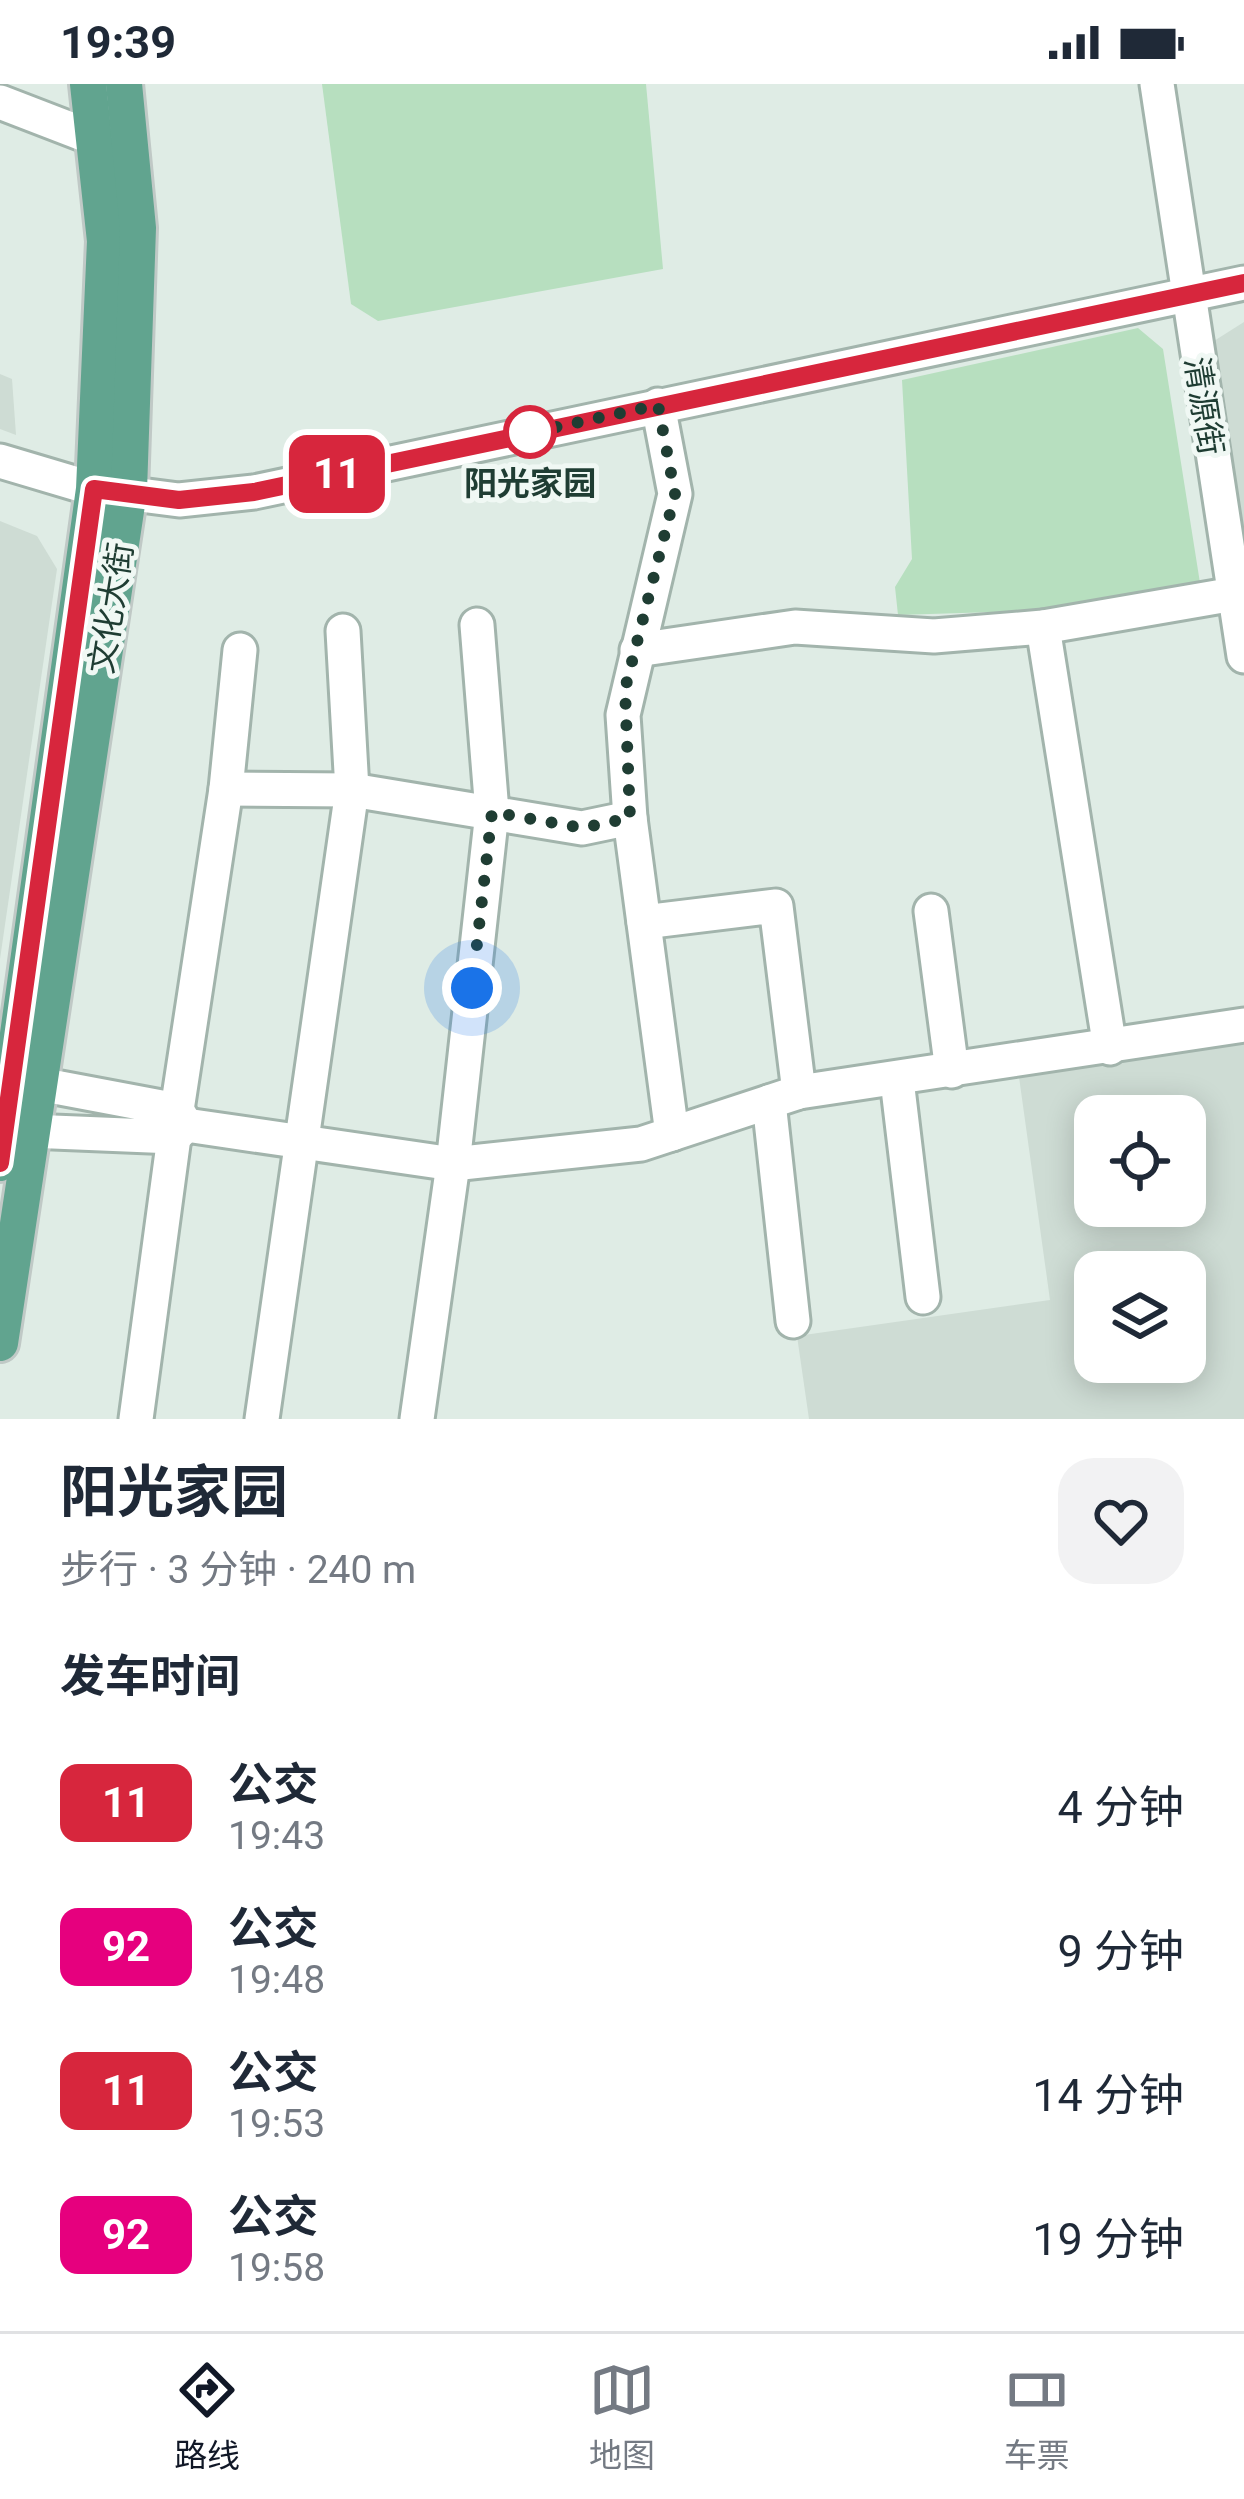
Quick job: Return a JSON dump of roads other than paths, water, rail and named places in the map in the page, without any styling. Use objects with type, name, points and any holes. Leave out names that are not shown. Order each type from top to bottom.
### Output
[{"type":"main road","name":"文化大街","points":[[0,1163],[111,490],[105,241],[88,84]]},
{"type":"main road","name":"文化大街","points":[[0,1343],[39,1084],[138,228],[124,84]]},
{"type":"street","name":"清源街","points":[[1157,84],[1244,656]]},
{"type":"street","points":[[0,102],[96,139]]},
{"type":"street","points":[[0,461],[111,490],[179,500],[254,492],[1244,284]]},
{"type":"street","points":[[658,405],[675,494],[623,715],[630,818],[673,1134]]},
{"type":"street","points":[[637,650],[795,627],[934,636],[1043,627],[1234,594]]},
{"type":"street","points":[[417,1419],[453,1164],[492,812],[477,625]]},
{"type":"street","points":[[1043,627],[1110,1048]]},
{"type":"street","points":[[262,1419],[352,790],[343,631]]},
{"type":"street","points":[[136,1419],[226,789],[240,650]]},
{"type":"street","points":[[226,789],[352,790],[582,828],[630,818]]},
{"type":"street","points":[[644,922],[776,905],[793,1321]]},
{"type":"street","points":[[931,911],[952,1071]]},
{"type":"street","points":[[39,1084],[179,1124],[453,1164],[641,1144],[784,1097],[1244,1025]]},
{"type":"street","points":[[897,1080],[923,1297]]},
{"type":"street","points":[[29,1130],[179,1124]]},
{"type":"place","name":"阳光家园","points":[[530,432]]}]
